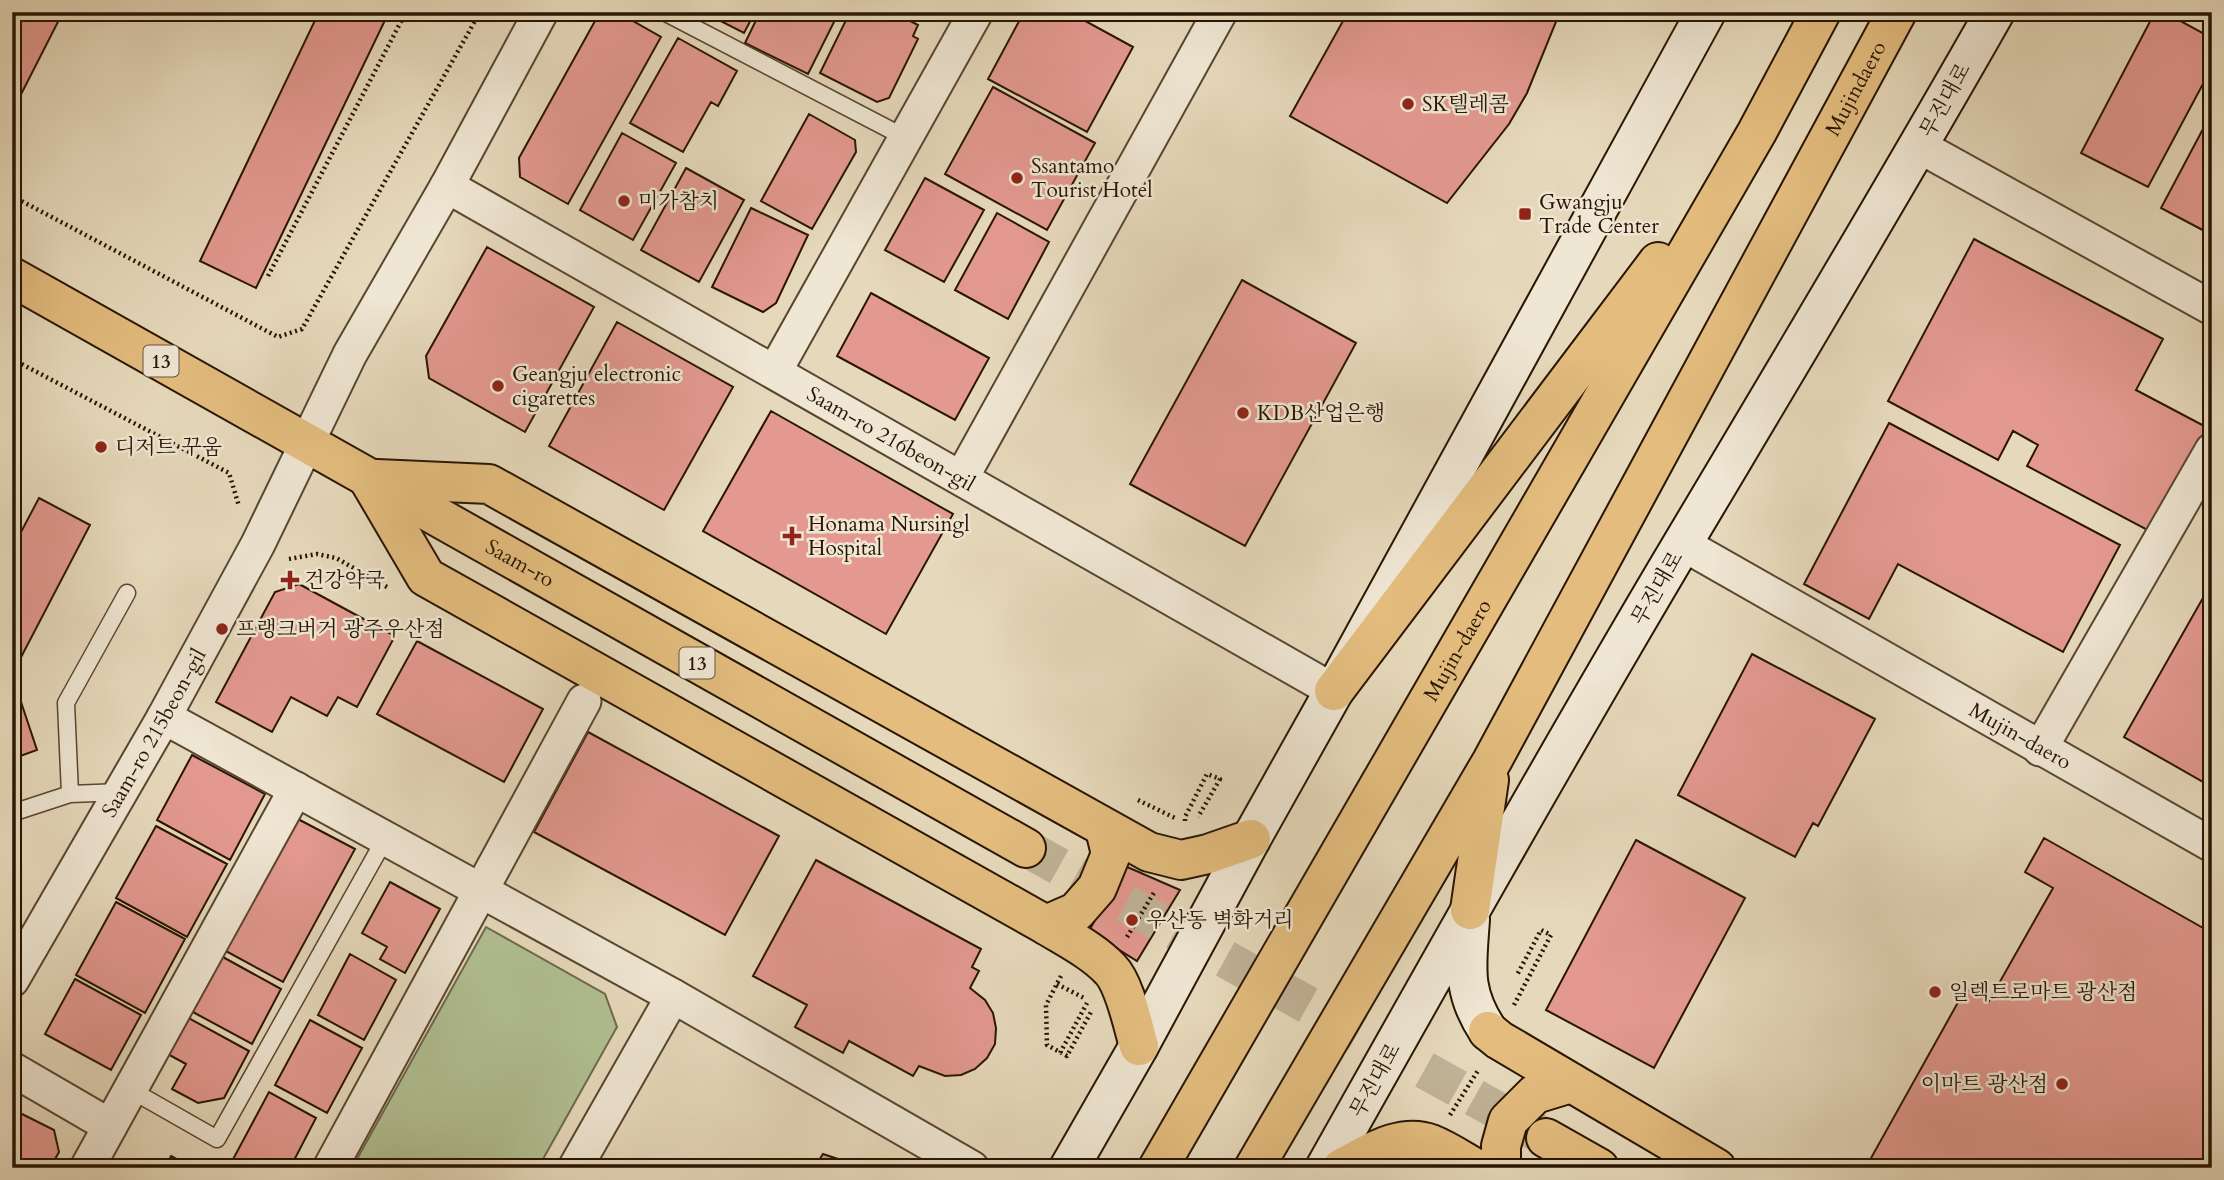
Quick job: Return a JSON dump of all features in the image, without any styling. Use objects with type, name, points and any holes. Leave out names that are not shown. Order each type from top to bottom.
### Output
[{"type":"main road","points":[[1334,691],[1757,132],[1821,12]]},
{"type":"main road","points":[[1254,1168],[1492,761],[1897,12]]},
{"type":"main road","name":"Mujin-daero","points":[[1158,1168],[1757,132]]},
{"type":"main road","name":"Saam-ro","points":[[12,277],[1026,848]]},
{"type":"main road","points":[[368,478],[489,484],[1149,852],[1181,860],[1251,839]]},
{"type":"main road","points":[[368,478],[426,577],[1046,925],[1112,970],[1125,997],[1139,1046]]},
{"type":"main road","points":[[1470,910],[1492,761]]},
{"type":"main road","points":[[1046,925],[1076,912],[1097,888],[1111,854],[1105,829]]},
{"type":"main road","points":[[1494,1037],[1716,1168]]},
{"type":"main road","points":[[1501,1168],[1501,1146],[1508,1121],[1535,1094],[1571,1083]]},
{"type":"main road","points":[[1546,1138],[1599,1168]]},
{"type":"main road","points":[[1342,1168],[1391,1143],[1416,1140],[1430,1144],[1475,1168]]},
{"type":"street","points":[[307,444],[350,354],[447,186],[541,12]]},
{"type":"street","points":[[775,371],[976,12]]},
{"type":"street","points":[[962,477],[1220,12]]},
{"type":"street","points":[[1069,1168],[1139,1046],[1706,12]]},
{"type":"street","name":"무진대로","points":[[1325,1168],[1470,910],[1919,146],[1994,12]]},
{"type":"street","points":[[1919,146],[2212,308]]},
{"type":"street","name":"Saam-ro 216beon-gil","points":[[447,186],[1334,691]]},
{"type":"street","name":"Saam-ro 215beon-gil","points":[[12,980],[164,716],[258,544],[307,444]]},
{"type":"street","points":[[2040,749],[2212,450]]},
{"type":"street","name":"Mujin-daero","points":[[1683,544],[2212,845]]},
{"type":"street","points":[[330,1168],[584,701]]},
{"type":"street","points":[[164,716],[673,996],[972,1168]]},
{"type":"street","points":[[87,1168],[296,789]]},
{"type":"street","points":[[1470,910],[1466,981],[1475,1011],[1494,1037]]},
{"type":"street","points":[[575,1168],[673,996]]},
{"type":"street","points":[[12,1069],[110,1126]]},
{"type":"lane","points":[[664,12],[906,138]]},
{"type":"lane","points":[[70,794],[66,703],[127,593]]},
{"type":"lane","points":[[12,813],[70,794],[121,792]]},
{"type":"lane","points":[[131,1090],[217,1139],[386,837]]},
{"type":"path","points":[[268,276],[406,12]]},
{"type":"path","points":[[12,196],[278,337],[302,329],[480,12]]},
{"type":"path","points":[[12,359],[229,473],[242,516]]},
{"type":"path","points":[[1185,827],[1185,817],[1208,774],[1220,779],[1194,826]]},
{"type":"path","points":[[1125,941],[1159,884]]},
{"type":"path","points":[[1444,1124],[1514,1005],[1551,935],[1541,930],[1517,975]]},
{"type":"path","points":[[1061,975],[1046,1004],[1046,1045],[1067,1056],[1091,1012]]},
{"type":"path","points":[[1057,984],[1089,1000],[1060,1053]]},
{"type":"green space","points":[[486,927],[605,994],[617,1027],[538,1168],[352,1168]]},
{"type":"building","points":[[12,12],[63,12],[12,112]]},
{"type":"building","points":[[319,12],[389,12],[256,288],[200,261]]},
{"type":"building","points":[[600,12],[617,12],[661,37],[568,204],[520,177],[519,158]]},
{"type":"building","points":[[703,12],[755,12],[744,33]]},
{"type":"building","points":[[760,12],[839,12],[808,74],[745,43]]},
{"type":"building","points":[[850,12],[893,12],[918,25],[913,36],[918,39],[889,98],[877,102],[820,73]]},
{"type":"building","points":[[1024,12],[1069,12],[1133,47],[1087,132],[988,79]]},
{"type":"building","name":"SK텔레콤","points":[[1348,12],[1560,12],[1527,93],[1509,124],[1447,203],[1290,116]]},
{"type":"building","points":[[2155,12],[2164,12],[2212,38],[2212,67],[2148,187],[2081,153]]},
{"type":"building","points":[[678,38],[737,71],[718,106],[711,102],[683,152],[630,123]]},
{"type":"building","points":[[993,87],[1095,143],[1047,230],[945,174]]},
{"type":"building","points":[[2212,112],[2212,235],[2161,208]]},
{"type":"building","points":[[809,114],[855,140],[856,152],[812,229],[761,201]]},
{"type":"building","points":[[622,133],[676,163],[633,240],[580,210]]},
{"type":"building","points":[[686,168],[744,200],[699,282],[641,250]]},
{"type":"building","points":[[925,178],[984,210],[944,282],[885,250]]},
{"type":"building","points":[[751,208],[808,235],[776,303],[763,312],[712,287]]},
{"type":"building","points":[[997,213],[1049,242],[1008,319],[955,290]]},
{"type":"building","points":[[1974,239],[2163,339],[2136,390],[2208,428],[2153,533],[2027,466],[2038,445],[2013,431],[1998,460],[1888,401]]},
{"type":"building","points":[[487,247],[594,307],[525,432],[429,378],[426,356]]},
{"type":"building","name":"KDB산업은행","points":[[1242,280],[1356,343],[1245,546],[1130,484]]},
{"type":"building","points":[[871,293],[989,358],[955,420],[837,356]]},
{"type":"building","points":[[617,322],[733,387],[664,510],[549,446]]},
{"type":"building","points":[[771,411],[953,514],[886,634],[703,531]]},
{"type":"building","points":[[1889,423],[2120,545],[2063,652],[1898,564],[1869,619],[1804,584]]},
{"type":"building","points":[[39,498],[90,525],[18,663],[12,661],[12,549]]},
{"type":"building","points":[[2212,582],[2212,787],[2124,737]]},
{"type":"building","points":[[299,584],[395,636],[357,707],[338,697],[327,716],[291,697],[272,732],[216,702],[275,592]]},
{"type":"building","points":[[417,641],[543,709],[504,782],[377,714]]},
{"type":"building","points":[[1752,654],[1875,719],[1818,826],[1813,823],[1795,857],[1678,795]]},
{"type":"building","points":[[15,684],[37,750],[12,759],[12,685]]},
{"type":"building","points":[[588,732],[779,836],[725,935],[534,832]]},
{"type":"building","points":[[192,755],[265,794],[230,860],[157,820]]},
{"type":"building","points":[[296,818],[355,849],[283,982],[224,950]]},
{"type":"building","points":[[156,826],[227,864],[187,937],[116,898]]},
{"type":"building","name":"이마트 광산점","points":[[2044,838],[2212,933],[2212,1168],[1867,1168],[1966,988],[1989,1001],[2053,888],[2025,872]]},
{"type":"building","points":[[1636,840],[1745,898],[1654,1068],[1546,1010]]},
{"type":"building","points":[[816,860],[981,949],[972,967],[979,971],[970,988],[985,1000],[993,1013],[996,1028],[995,1044],[987,1058],[975,1069],[961,1075],[945,1076],[919,1066],[913,1076],[849,1041],[843,1053],[795,1027],[807,1005],[753,976]]},
{"type":"building","points":[[1125,866],[1180,890],[1137,961],[1089,931]]},
{"type":"building","points":[[390,882],[440,909],[405,973],[380,959],[387,947],[362,933]]},
{"type":"building","points":[[116,902],[185,939],[145,1013],[76,975]]},
{"type":"building","points":[[350,954],[396,980],[364,1040],[318,1015]]},
{"type":"building","points":[[221,956],[281,989],[252,1044],[191,1011]]},
{"type":"building","points":[[75,979],[141,1015],[111,1070],[45,1034]]},
{"type":"building","points":[[183,1015],[249,1051],[224,1098],[198,1103],[172,1089],[186,1064],[164,1052]]},
{"type":"building","points":[[310,1020],[362,1048],[327,1113],[275,1085]]},
{"type":"building","points":[[269,1092],[316,1118],[290,1168],[241,1168],[231,1163]]},
{"type":"building","points":[[12,1109],[54,1130],[59,1152],[50,1168],[12,1168]]},
{"type":"building","points":[[823,1154],[865,1168],[814,1168]]},
{"type":"building","points":[[171,1156],[193,1168],[165,1168]]},
{"type":"tunnel","points":[[1026,848],[1538,1133]]},
{"type":"place","name":"SK텔레콤","points":[[1408,104]]},
{"type":"place","name":"Ssantamo Tourist Hotel","points":[[1017,178]]},
{"type":"place","name":"미가참치","points":[[624,201]]},
{"type":"place","name":"Gwangju Trade Center","points":[[1525,214]]},
{"type":"place","name":"Geangju electronic cigarettes","points":[[498,386]]},
{"type":"place","name":"KDB산업은행","points":[[1243,413]]},
{"type":"place","name":"디저트 꾸움","points":[[101,447]]},
{"type":"place","name":"Honama Nursingl Hospital","points":[[792,536]]},
{"type":"place","name":"건강약국","points":[[290,580]]},
{"type":"place","name":"프랭크버거 광주우산점","points":[[222,629]]},
{"type":"place","name":"우산동 벽화거리","points":[[1132,920]]},
{"type":"place","name":"일렉트로마트 광산점","points":[[1935,992]]},
{"type":"place","name":"이마트 광산점","points":[[2062,1084]]}]
